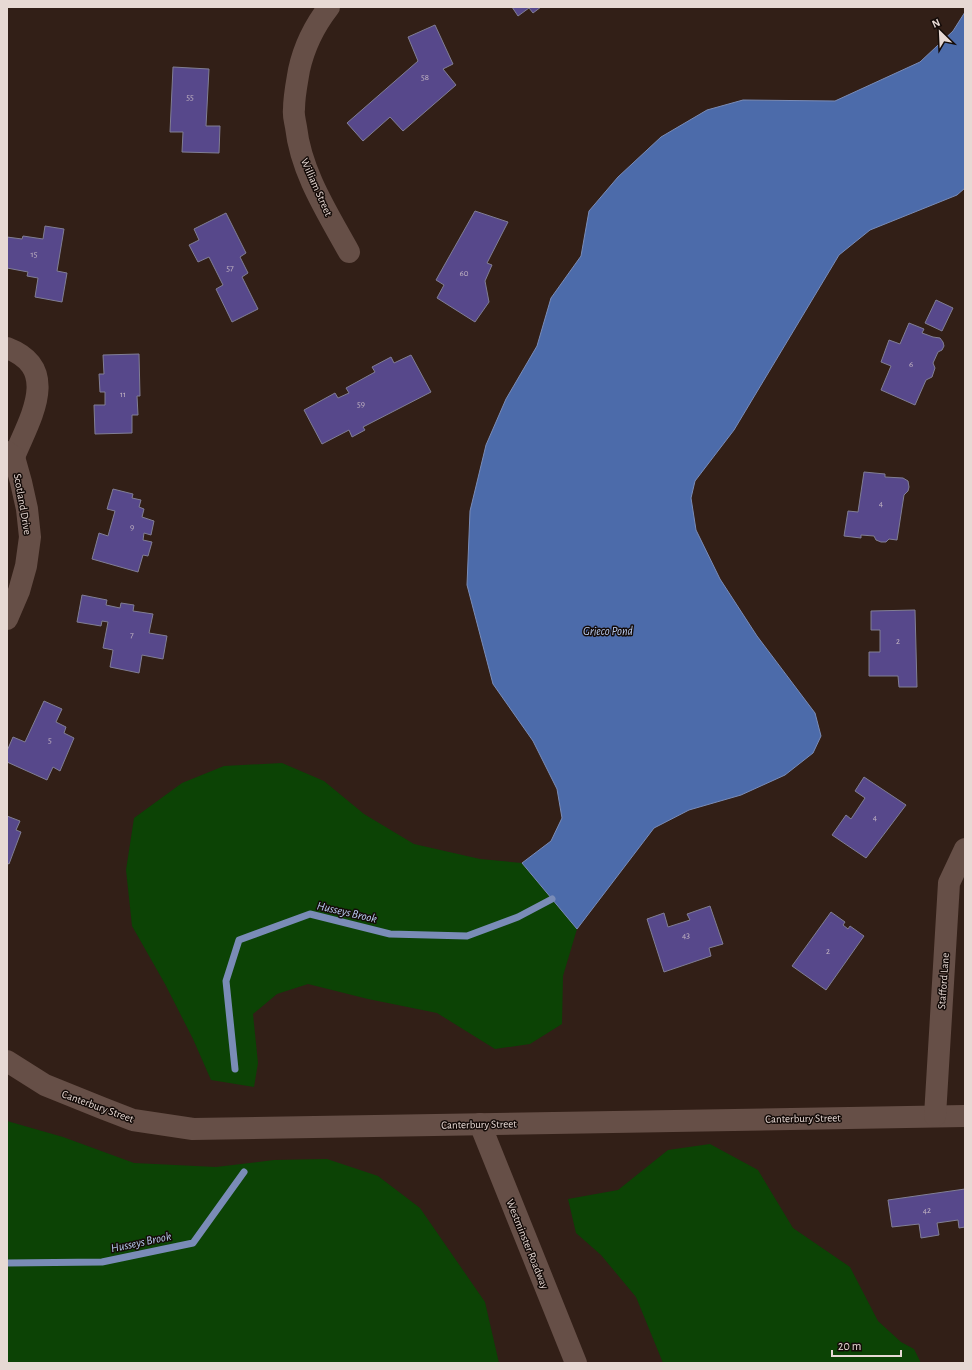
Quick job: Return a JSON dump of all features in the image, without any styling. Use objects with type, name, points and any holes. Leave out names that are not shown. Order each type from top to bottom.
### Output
[{"type":"street","name":"William Street","points":[[329,7],[323,14],[311,36],[302,58],[297,82],[294,110],[297,138],[305,167],[318,196],[349,252]]},
{"type":"street","name":"Scotland Drive","points":[[7,348],[23,356],[30,363],[38,380],[35,403],[10,455],[23,489],[30,537],[26,566],[19,591],[7,619]]},
{"type":"street","name":"Stafford Lane","points":[[935,1116],[949,883],[965,849]]},
{"type":"street","name":"Canterbury Street","points":[[7,1061],[45,1085],[133,1120],[193,1129],[965,1116]]},
{"type":"street","name":"Westminster Roadway","points":[[480,1124],[576,1363]]},
{"type":"green space","points":[[282,763],[324,781],[364,814],[414,844],[480,859],[522,863],[577,929],[563,976],[562,1024],[530,1044],[495,1049],[437,1013],[368,999],[308,984],[277,994],[253,1014],[258,1063],[254,1087],[211,1080],[193,1039],[165,984],[132,926],[126,870],[134,818],[182,783],[224,766]]},
{"type":"green space","points":[[7,1121],[63,1137],[134,1163],[216,1167],[274,1160],[327,1159],[378,1176],[420,1208],[485,1302],[499,1363],[7,1363]]},
{"type":"green space","points":[[710,1144],[758,1170],[793,1228],[850,1267],[878,1321],[901,1342],[914,1349],[921,1363],[663,1363],[636,1297],[601,1255],[576,1233],[568,1199],[618,1190],[668,1150]]},
{"type":"water","name":"Grieco Pond","points":[[965,12],[965,188],[957,195],[870,230],[839,255],[734,430],[695,481],[691,498],[696,530],[720,579],[757,636],[815,713],[821,736],[813,753],[785,775],[741,795],[689,810],[654,828],[577,929],[522,863],[551,841],[562,818],[557,789],[533,741],[493,684],[467,585],[470,511],[486,445],[506,399],[537,346],[551,298],[581,256],[589,211],[618,177],[661,137],[707,110],[743,100],[835,101],[920,62],[953,31]]},
{"type":"building","points":[[512,7],[541,7],[533,13],[529,8],[518,16]]},
{"type":"building","points":[[435,25],[453,64],[443,69],[456,85],[403,131],[390,117],[363,141],[347,123],[418,61],[408,37]]},
{"type":"building","points":[[173,67],[209,69],[206,126],[220,126],[219,153],[182,152],[183,132],[170,132]]},
{"type":"building","points":[[475,211],[508,222],[487,263],[492,265],[485,281],[489,302],[475,322],[437,298],[444,285],[436,280]]},
{"type":"building","points":[[226,213],[246,253],[240,257],[248,273],[242,277],[258,309],[232,322],[216,289],[223,285],[209,257],[198,262],[189,245],[199,240],[194,229]]},
{"type":"building","points":[[45,226],[64,229],[57,271],[67,273],[62,302],[35,297],[38,278],[27,276],[28,272],[7,268],[7,237],[22,239],[23,236],[43,239]]},
{"type":"building","points":[[936,300],[953,308],[942,331],[925,323]]},
{"type":"building","points":[[909,323],[924,329],[922,333],[940,338],[944,346],[942,350],[938,352],[933,363],[935,368],[932,377],[926,380],[915,405],[881,390],[891,366],[881,362],[889,340],[900,344]]},
{"type":"building","points":[[139,354],[140,396],[137,396],[138,415],[132,415],[132,433],[95,434],[94,405],[105,405],[105,392],[100,392],[99,374],[104,374],[103,355]]},
{"type":"building","points":[[411,355],[431,392],[363,427],[365,430],[352,437],[349,430],[322,444],[304,410],[335,393],[338,398],[349,393],[346,388],[375,372],[372,367],[391,357],[394,363]]},
{"type":"building","points":[[864,472],[885,474],[885,477],[903,478],[908,481],[909,487],[908,491],[904,495],[897,540],[889,539],[886,542],[881,542],[876,540],[874,536],[861,535],[861,538],[844,536],[848,511],[858,512]]},
{"type":"building","points":[[113,489],[133,494],[132,498],[141,500],[139,507],[144,509],[142,517],[154,521],[151,535],[144,533],[143,540],[152,542],[148,556],[143,555],[138,572],[92,559],[99,533],[108,536],[115,511],[107,509]]},
{"type":"building","points":[[82,595],[107,600],[106,605],[120,608],[121,603],[134,605],[133,611],[153,614],[149,633],[167,636],[163,659],[142,655],[139,673],[110,667],[113,650],[103,648],[108,622],[102,621],[101,626],[77,622]]},
{"type":"building","points":[[915,610],[917,687],[899,687],[898,676],[869,676],[869,652],[880,652],[880,630],[871,630],[871,611]]},
{"type":"building","points":[[44,701],[62,709],[56,722],[66,727],[64,733],[74,738],[60,771],[53,767],[47,780],[7,762],[7,751],[13,737],[25,742]]},
{"type":"building","points":[[864,777],[906,805],[866,858],[832,835],[846,815],[851,819],[865,798],[855,791]]},
{"type":"building","points":[[7,816],[20,821],[16,830],[21,832],[9,864],[7,863]]},
{"type":"building","points":[[710,906],[723,944],[709,948],[711,956],[664,972],[647,919],[664,913],[668,927],[690,920],[687,914]]},
{"type":"building","points":[[831,912],[845,922],[843,925],[848,929],[850,926],[864,936],[826,990],[792,966]]},
{"type":"building","points":[[965,1189],[965,1227],[959,1228],[958,1220],[937,1223],[939,1235],[921,1238],[919,1224],[892,1227],[888,1200]]},
{"type":"waterway","name":"Husseys Brook","points":[[235,1069],[226,981],[239,940],[310,914],[390,934],[467,936],[518,917],[552,899]]},
{"type":"waterway","name":"Husseys Brook","points":[[7,1263],[102,1262],[193,1243],[244,1172]]}]
